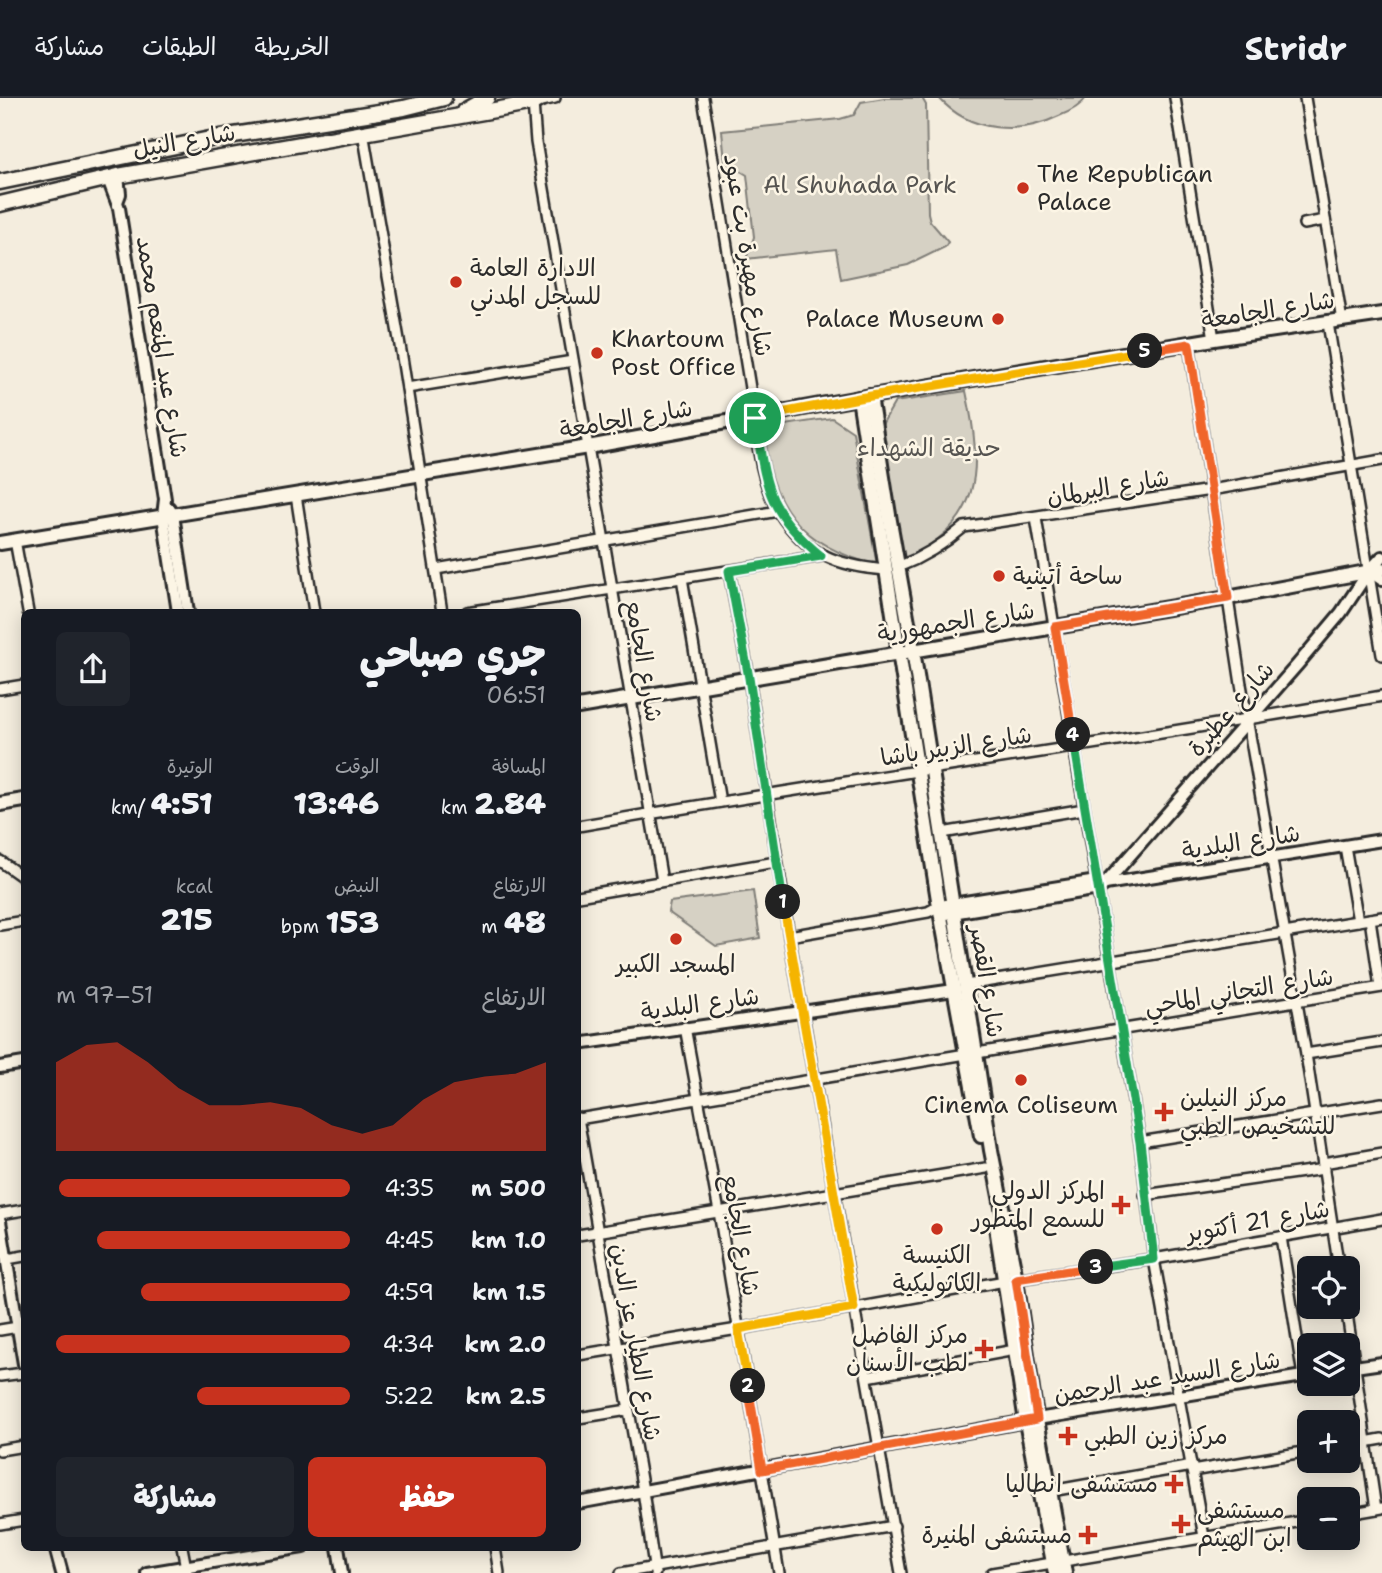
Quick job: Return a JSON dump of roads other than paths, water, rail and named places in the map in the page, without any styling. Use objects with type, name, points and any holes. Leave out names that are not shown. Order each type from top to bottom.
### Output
[{"type":"main road","name":"شارع النيل","points":[[0,182],[223,136],[404,108],[444,98]]},
{"type":"main road","points":[[453,117],[487,98]]},
{"type":"main road","name":"شارع النيل","points":[[0,204],[221,157],[538,100]]},
{"type":"main road","points":[[221,157],[230,147],[229,139],[223,136]]},
{"type":"main road","name":"شارع الجامعة","points":[[0,542],[588,447],[864,397],[1214,339],[1382,314]]},
{"type":"main road","name":"شارع القصر","points":[[864,397],[892,569],[900,652],[935,911],[960,987]]},
{"type":"main road","name":"شارع القصر","points":[[892,569],[913,650],[953,908],[960,987],[993,1163],[1031,1420],[1051,1491],[1059,1567]]},
{"type":"main road","name":"شارع الجمهورية","points":[[581,706],[1228,598],[1375,570]]},
{"type":"main road","points":[[0,804],[21,800]]},
{"type":"main road","name":"شارع القصر","points":[[972,1053],[986,1168],[1010,1280],[1015,1350],[1059,1567]]},
{"type":"street","points":[[538,100],[555,98]]},
{"type":"street","name":"شارع مهيرة بت عبود","points":[[703,98],[766,482],[778,511],[793,531],[821,556]]},
{"type":"street","points":[[1175,98],[1214,339]]},
{"type":"street","points":[[1305,98],[1342,321]]},
{"type":"street","name":"شارع الجامع","points":[[538,100],[536,142],[662,881]]},
{"type":"street","points":[[363,132],[442,609]]},
{"type":"street","name":"شارع عبد المنعم محمد","points":[[113,178],[165,499],[187,609]]},
{"type":"street","points":[[1304,224],[1325,220]]},
{"type":"street","points":[[1328,323],[1375,570],[1382,655]]},
{"type":"street","points":[[1189,344],[1241,684],[1306,1054],[1337,1256]]},
{"type":"street","points":[[407,388],[573,361]]},
{"type":"street","name":"شارع البرلمان","points":[[892,569],[923,558],[943,546],[964,527],[1211,490],[1382,460]]},
{"type":"street","points":[[296,495],[314,609]]},
{"type":"street","points":[[436,569],[778,511]]},
{"type":"street","name":"شارع عبد المنعم محمد","points":[[168,515],[178,609]]},
{"type":"street","points":[[1036,518],[1084,809],[1100,885],[1110,963],[1140,1142],[1154,1259],[1204,1537]]},
{"type":"street","points":[[15,540],[27,609]]},
{"type":"street","points":[[487,609],[821,556],[857,567],[892,569]]},
{"type":"street","name":"شارع عطبرة","points":[[1100,885],[1341,613],[1382,557]]},
{"type":"street","points":[[1375,570],[1382,580]]},
{"type":"street","points":[[729,571],[749,678],[776,862],[901,1573]]},
{"type":"street","points":[[682,578],[720,802]]},
{"type":"street","points":[[0,689],[21,686]]},
{"type":"street","name":"شارع الزبير باشا","points":[[581,825],[1248,720],[1382,696]]},
{"type":"street","points":[[942,833],[1084,809]]},
{"type":"street","name":"شارع البلدية","points":[[935,911],[1382,840]]},
{"type":"street","points":[[1345,846],[1357,921]]},
{"type":"street","points":[[0,861],[21,876]]},
{"type":"street","points":[[581,895],[776,862]]},
{"type":"street","points":[[789,936],[935,911]]},
{"type":"street","points":[[960,987],[1382,917]]},
{"type":"street","points":[[1370,919],[1381,987]]},
{"type":"street","points":[[0,925],[21,922]]},
{"type":"street","name":"شارع البلدية","points":[[581,1044],[960,987]]},
{"type":"street","name":"شارع التجاني الماحي","points":[[581,1118],[1381,987]]},
{"type":"street","name":"شارع الجامع","points":[[685,1027],[719,1212],[779,1573]]},
{"type":"street","points":[[1306,1054],[1382,1042]]},
{"type":"street","points":[[0,1067],[21,1064]]},
{"type":"street","points":[[1140,1142],[1382,1103]]},
{"type":"street","name":"شارع الطيار عز الدين","points":[[581,1135],[655,1570]]},
{"type":"street","points":[[1145,1195],[1323,1166],[1382,1153]]},
{"type":"street","points":[[581,1235],[986,1168]]},
{"type":"street","points":[[0,1214],[21,1210]]},
{"type":"street","name":"شارع 21 أكتوبر","points":[[581,1354],[1382,1219]]},
{"type":"street","points":[[0,1220],[7,1259],[6,1285],[21,1323]]},
{"type":"street","points":[[1281,1237],[1298,1333]]},
{"type":"street","points":[[7,1259],[21,1257]]},
{"type":"street","points":[[0,1330],[21,1326]]},
{"type":"street","points":[[867,1377],[1015,1350]]},
{"type":"street","points":[[1360,1367],[1382,1363]]},
{"type":"street","points":[[0,1376],[21,1373]]},
{"type":"street","name":"شارع السيد عبد الرحمن","points":[[581,1502],[1031,1420],[1297,1377]]},
{"type":"street","points":[[1357,1396],[1379,1508],[1360,1512]]},
{"type":"street","points":[[581,1418],[628,1410]]},
{"type":"street","points":[[1360,1443],[1382,1439]]},
{"type":"street","points":[[0,1450],[21,1446]]},
{"type":"street","points":[[1051,1491],[1297,1453]]},
{"type":"street","points":[[0,1524],[21,1520]]},
{"type":"street","points":[[992,1573],[1059,1567],[1204,1537],[1297,1522]]},
{"type":"street","points":[[621,1573],[655,1570],[894,1526]]},
{"type":"street","points":[[56,1551],[62,1573]]},
{"type":"street","points":[[183,1551],[186,1570]]},
{"type":"street","points":[[147,1573],[186,1570],[283,1551]]},
{"type":"street","points":[[339,1551],[342,1573]]},
{"type":"street","points":[[496,1551],[499,1573]]},
{"type":"place","name":"The Republican Palace","points":[[1023,188]]},
{"type":"place","name":"الادارة العامة للسجل المدني","points":[[456,282]]},
{"type":"place","name":"Palace Museum","points":[[998,319]]},
{"type":"place","name":"Khartoum Post Office","points":[[597,353]]},
{"type":"place","name":"ساحة أتينية","points":[[999,576]]},
{"type":"place","name":"المسجد الكبير","points":[[676,939]]},
{"type":"place","name":"Cinema Coliseum","points":[[1021,1080]]},
{"type":"place","name":"مركز النيلين للتشخيص الطبي","points":[[1164,1112]]},
{"type":"place","name":"المركز الدولي للسمع المتطور","points":[[1121,1205]]},
{"type":"place","name":"الكنيسة الكاثوليكية","points":[[937,1229]]},
{"type":"place","name":"مركز الفاضل لطب الأسنان","points":[[984,1349]]},
{"type":"place","name":"مركز زين الطبي","points":[[1068,1436]]},
{"type":"place","name":"مستشفى انطاليا","points":[[1174,1484]]},
{"type":"place","name":"مستشفى ابن الهيثم","points":[[1181,1524]]},
{"type":"place","name":"مستشفى المنيرة","points":[[1088,1535]]},
{"type":"park label","name":"Al Shuhada Park","points":[[860,185]]},
{"type":"park label","name":"حديقة الشهداء","points":[[929,448]]}]
